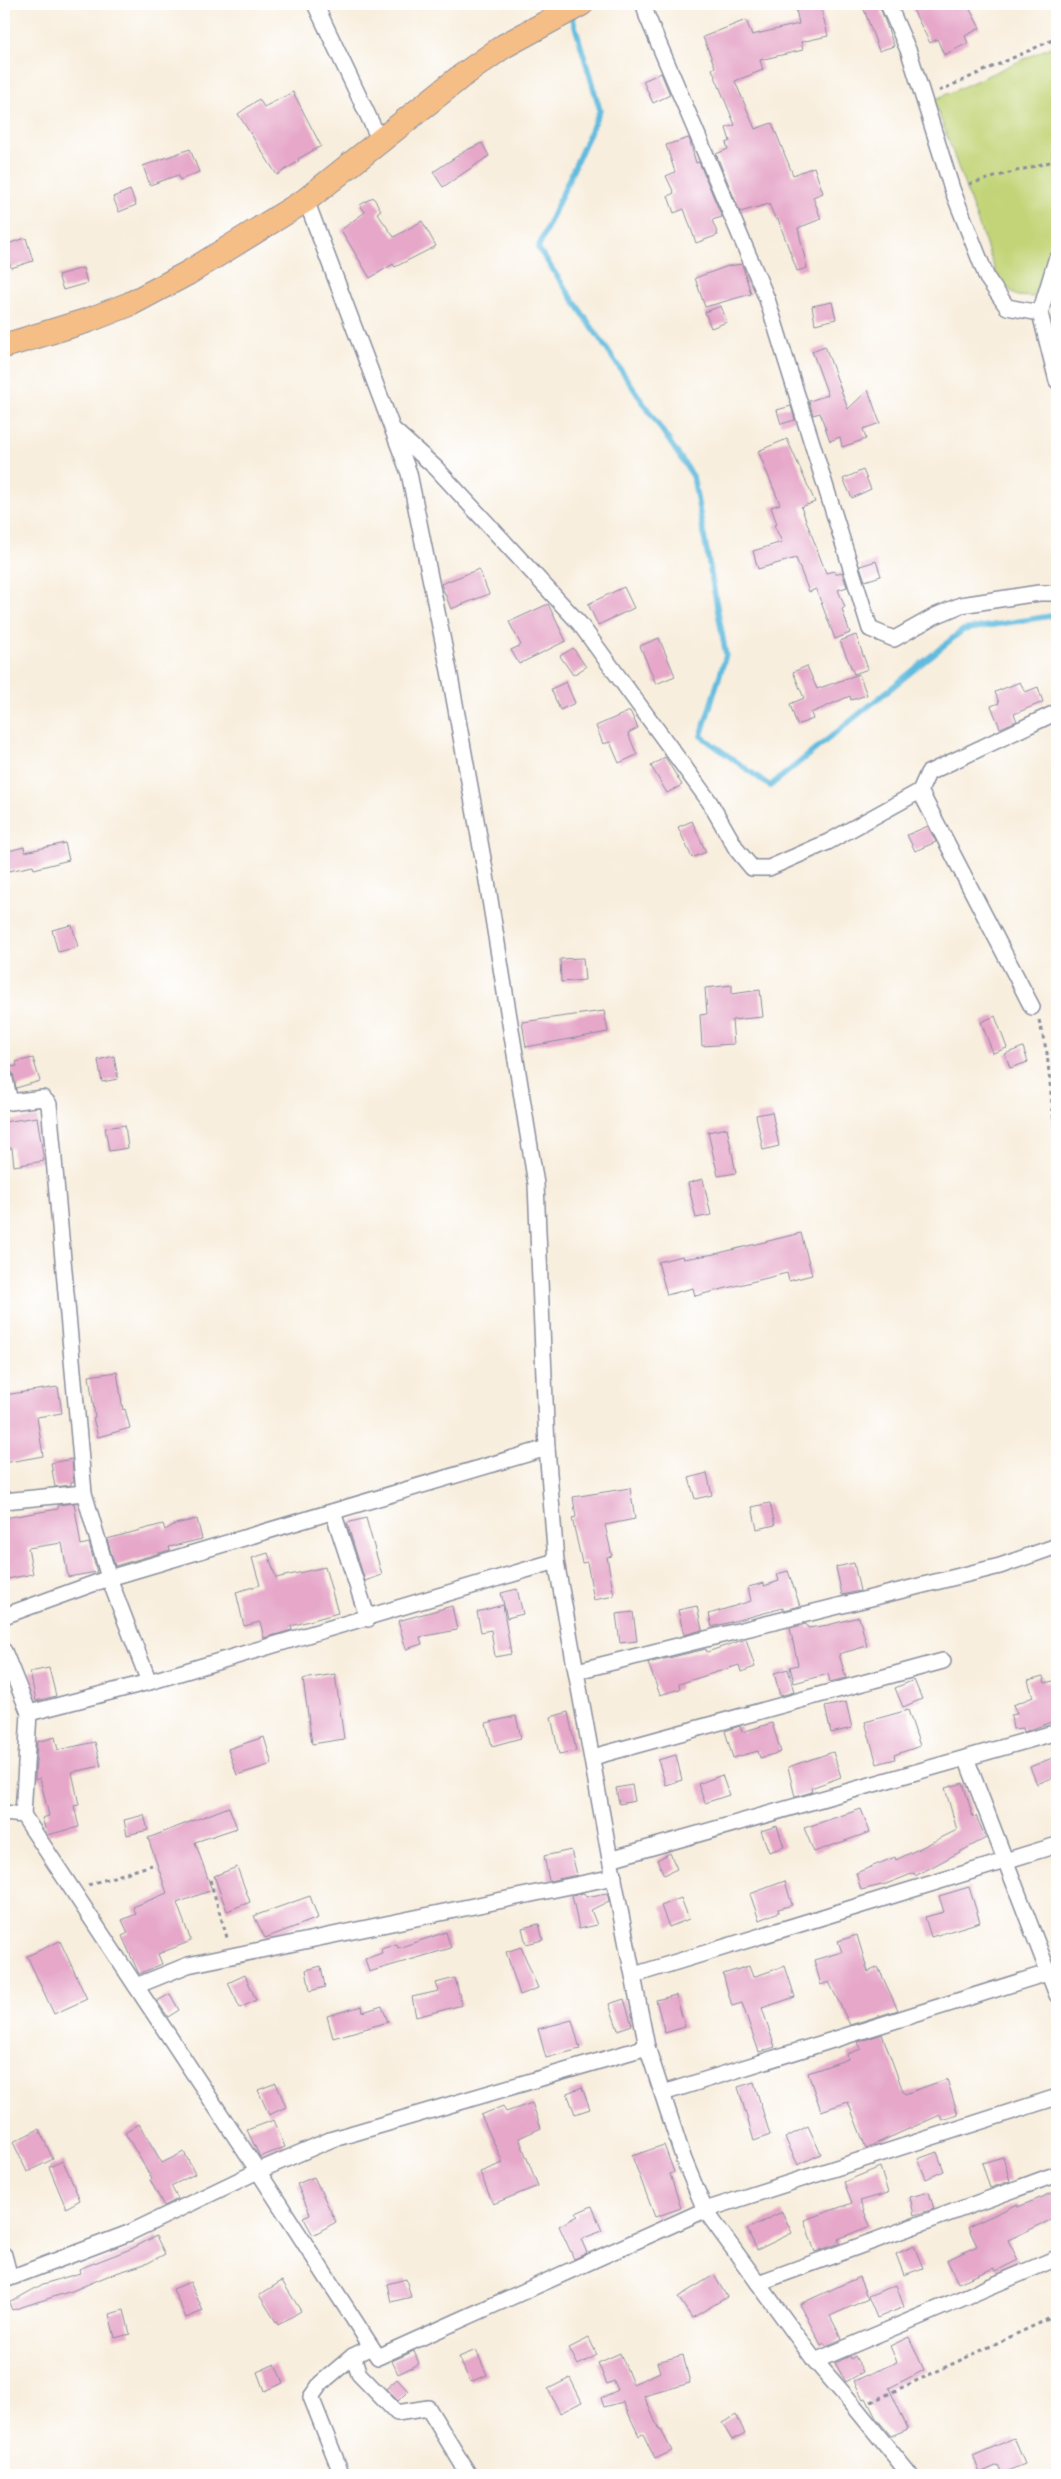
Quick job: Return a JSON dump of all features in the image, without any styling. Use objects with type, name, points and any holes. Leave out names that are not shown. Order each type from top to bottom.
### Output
[{"type":"main road","points":[[4,346],[89,320],[130,304],[188,273],[306,200],[380,143],[459,78],[504,46],[581,4]]},
{"type":"street","points":[[315,4],[380,143]]},
{"type":"street","points":[[644,4],[650,24],[766,299],[870,629],[894,639],[934,616],[961,605],[996,601],[1039,592],[1057,593]]},
{"type":"street","points":[[888,4],[909,52],[952,189],[987,278],[1007,307],[1040,313]]},
{"type":"street","points":[[306,200],[409,473],[450,676],[486,875],[536,1184],[547,1448],[556,1561],[610,1859],[647,2047],[684,2160],[705,2210],[815,2361],[857,2408],[910,2475]]},
{"type":"street","points":[[1056,260],[1040,313],[1057,381]]},
{"type":"street","points":[[392,428],[436,468],[580,624],[709,801],[737,850],[752,868],[769,868],[828,842],[920,791],[928,773],[1057,712]]},
{"type":"street","points":[[920,791],[1032,1007]]},
{"type":"street","points":[[4,1075],[7,1103],[43,1098],[49,1104],[84,1493],[108,1578],[149,1682]]},
{"type":"street","points":[[4,1616],[108,1578],[547,1448]]},
{"type":"street","points":[[4,1501],[84,1493]]},
{"type":"street","points":[[333,1512],[368,1619]]},
{"type":"street","points":[[577,1671],[1000,1566],[1057,1546]]},
{"type":"street","points":[[29,1713],[149,1682],[368,1619],[556,1561]]},
{"type":"street","points":[[4,1651],[29,1713],[23,1815],[258,2171],[378,2357],[705,2210],[1057,2097]]},
{"type":"street","points":[[593,1757],[943,1661]]},
{"type":"street","points":[[610,1859],[1057,1732]]},
{"type":"street","points":[[966,1758],[1006,1861],[1053,1972],[1057,1995]]},
{"type":"street","points":[[4,1813],[23,1815]]},
{"type":"street","points":[[634,1975],[1057,1845]]},
{"type":"street","points":[[136,1986],[188,1965],[614,1877]]},
{"type":"street","points":[[663,2093],[1053,1972]]},
{"type":"street","points":[[4,2255],[10,2278],[129,2233],[258,2171],[330,2140],[647,2047]]},
{"type":"street","points":[[758,2283],[1057,2174]]},
{"type":"street","points":[[815,2361],[1057,2258]]},
{"type":"street","points":[[342,2475],[311,2397],[321,2383],[353,2356],[371,2346]]},
{"type":"street","points":[[353,2356],[359,2374],[397,2413],[428,2408],[469,2475]]},
{"type":"path","points":[[923,98],[1057,38]]},
{"type":"path","points":[[952,189],[1057,160]]},
{"type":"path","points":[[1032,1007],[1039,1018],[1047,1053],[1057,1153]]},
{"type":"path","points":[[73,1890],[152,1865]]},
{"type":"path","points":[[210,1880],[233,1956]]},
{"type":"path","points":[[857,2408],[1057,2315]]},
{"type":"green space","points":[[1057,44],[1057,270],[1044,269],[1034,297],[1017,296],[999,281],[934,100]]},
{"type":"building","points":[[795,4],[820,4],[828,36],[801,42],[803,50],[760,60],[763,70],[735,81],[755,129],[772,123],[793,175],[814,167],[823,193],[813,197],[821,219],[798,228],[807,268],[797,271],[778,219],[776,220],[769,204],[740,212],[716,154],[728,149],[726,143],[730,141],[726,128],[735,125],[712,69],[715,67],[703,37],[746,20],[752,35],[799,24]]},
{"type":"building","points":[[862,4],[879,4],[894,46],[879,51]]},
{"type":"building","points":[[910,4],[967,4],[980,28],[965,36],[968,43],[944,55],[937,39],[930,43]]},
{"type":"building","points":[[661,73],[670,95],[653,103],[643,81]]},
{"type":"building","points":[[293,92],[321,146],[298,159],[299,161],[277,175],[238,114],[259,99],[264,107]]},
{"type":"building","points":[[689,138],[696,163],[699,162],[722,217],[712,220],[718,235],[696,243],[684,209],[674,213],[668,196],[674,193],[666,176],[675,172],[666,145]]},
{"type":"building","points":[[482,143],[489,156],[443,187],[433,172],[465,151]]},
{"type":"building","points":[[190,149],[199,172],[180,180],[178,175],[150,185],[143,166]]},
{"type":"building","points":[[130,190],[136,205],[119,212],[113,197]]},
{"type":"building","points":[[373,197],[381,210],[377,213],[394,237],[422,221],[436,246],[395,267],[393,264],[370,278],[341,230],[365,212],[360,205]]},
{"type":"building","points":[[26,238],[33,261],[11,268],[4,245]]},
{"type":"building","points":[[742,264],[751,294],[705,307],[695,278],[728,266]]},
{"type":"building","points":[[83,268],[87,283],[63,290],[58,275]]},
{"type":"building","points":[[832,302],[836,319],[815,324],[812,306]]},
{"type":"building","points":[[721,306],[727,322],[711,328],[705,312]]},
{"type":"building","points":[[825,346],[848,409],[868,390],[880,423],[863,429],[866,439],[842,447],[840,437],[830,441],[820,413],[813,415],[809,401],[828,395],[812,351]]},
{"type":"building","points":[[791,406],[795,420],[781,424],[777,410]]},
{"type":"building","points":[[787,439],[815,502],[801,507],[826,573],[834,571],[835,574],[842,572],[847,587],[838,590],[845,607],[842,609],[850,633],[835,639],[816,589],[809,592],[796,558],[758,569],[753,551],[782,542],[774,525],[777,524],[771,507],[780,504],[758,451]]},
{"type":"building","points":[[863,470],[871,489],[852,498],[843,479]]},
{"type":"building","points":[[876,561],[881,576],[865,581],[860,566]]},
{"type":"building","points":[[479,569],[489,594],[451,609],[441,584]]},
{"type":"building","points":[[624,587],[634,608],[598,625],[588,604]]},
{"type":"building","points":[[548,604],[566,641],[519,664],[511,650],[521,645],[509,622]]},
{"type":"building","points":[[856,635],[868,669],[854,674],[840,641]]},
{"type":"building","points":[[659,638],[675,676],[656,684],[640,646]]},
{"type":"building","points":[[573,648],[586,667],[573,675],[560,656]]},
{"type":"building","points":[[807,666],[817,689],[859,674],[867,695],[851,700],[850,696],[811,713],[813,719],[797,725],[790,704],[804,698],[793,672]]},
{"type":"building","points":[[566,682],[575,703],[560,710],[551,689]]},
{"type":"building","points":[[1020,682],[1025,692],[1038,687],[1043,702],[1014,714],[1017,721],[1000,728],[991,706],[999,703],[995,692]]},
{"type":"building","points":[[630,711],[638,728],[628,733],[637,755],[619,763],[610,742],[603,744],[596,726]]},
{"type":"building","points":[[665,757],[682,785],[667,793],[651,766]]},
{"type":"building","points":[[692,821],[706,852],[692,858],[678,827]]},
{"type":"building","points":[[928,826],[936,842],[915,851],[907,835]]},
{"type":"building","points":[[65,843],[69,860],[34,869],[33,866],[4,872],[4,852],[24,847],[25,852]]},
{"type":"building","points":[[72,925],[78,947],[58,952],[52,930]]},
{"type":"building","points":[[583,958],[585,980],[561,982],[560,959]]},
{"type":"building","points":[[732,985],[732,994],[760,990],[763,1017],[732,1020],[734,1044],[702,1046],[700,1015],[707,1014],[705,988]]},
{"type":"building","points":[[604,1011],[608,1032],[526,1047],[522,1022]]},
{"type":"building","points":[[995,1016],[1007,1048],[993,1053],[981,1022]]},
{"type":"building","points":[[1023,1047],[1028,1062],[1010,1068],[1005,1054]]},
{"type":"building","points":[[114,1056],[118,1079],[102,1082],[98,1060]]},
{"type":"building","points":[[33,1058],[40,1081],[16,1088],[13,1073],[8,1067],[17,1066],[16,1062]]},
{"type":"building","points":[[772,1112],[779,1146],[763,1150],[756,1115]]},
{"type":"building","points":[[37,1117],[44,1161],[14,1166],[12,1148],[4,1149],[4,1122]]},
{"type":"building","points":[[125,1125],[128,1148],[109,1151],[105,1128]]},
{"type":"building","points":[[727,1128],[736,1173],[718,1176],[708,1132]]},
{"type":"building","points":[[703,1179],[711,1215],[696,1218],[688,1183]]},
{"type":"building","points":[[801,1233],[812,1275],[789,1281],[787,1273],[695,1296],[693,1288],[667,1295],[658,1262],[682,1256],[683,1259],[715,1254]]},
{"type":"building","points":[[117,1372],[123,1410],[125,1409],[130,1428],[98,1437],[93,1418],[95,1417],[89,1376]]},
{"type":"building","points":[[58,1387],[62,1413],[37,1417],[43,1456],[4,1463],[4,1395]]},
{"type":"building","points":[[72,1459],[74,1481],[71,1482],[71,1485],[55,1487],[51,1463]]},
{"type":"building","points":[[707,1473],[712,1495],[695,1499],[689,1478]]},
{"type":"building","points":[[630,1488],[635,1519],[605,1525],[612,1556],[607,1557],[614,1596],[594,1600],[587,1562],[582,1563],[572,1518],[576,1517],[573,1497]]},
{"type":"building","points":[[74,1503],[81,1545],[89,1543],[97,1572],[68,1577],[62,1543],[28,1548],[33,1574],[7,1579],[4,1559],[4,1518],[58,1509],[58,1505]]},
{"type":"building","points":[[770,1503],[775,1525],[757,1529],[752,1507]]},
{"type":"building","points":[[366,1518],[382,1575],[365,1581],[347,1523]]},
{"type":"building","points":[[197,1519],[202,1539],[169,1547],[170,1550],[115,1566],[107,1539],[163,1524],[165,1530],[175,1524]]},
{"type":"building","points":[[268,1553],[276,1578],[325,1567],[338,1613],[291,1626],[292,1630],[264,1638],[260,1622],[244,1626],[236,1592],[260,1585],[252,1558]]},
{"type":"building","points":[[854,1563],[860,1591],[842,1595],[836,1567]]},
{"type":"building","points":[[788,1571],[800,1606],[783,1610],[783,1608],[712,1627],[709,1614],[751,1601],[748,1587],[764,1583],[764,1586],[779,1581],[777,1574]]},
{"type":"building","points":[[517,1589],[523,1614],[507,1618],[501,1593]]},
{"type":"building","points":[[503,1605],[511,1654],[495,1657],[491,1630],[481,1632],[477,1612]]},
{"type":"building","points":[[452,1606],[457,1630],[420,1637],[422,1644],[406,1649],[398,1621]]},
{"type":"building","points":[[697,1606],[702,1630],[684,1635],[678,1610]]},
{"type":"building","points":[[633,1612],[637,1641],[620,1643],[616,1614]]},
{"type":"building","points":[[859,1617],[867,1646],[839,1654],[846,1678],[830,1682],[828,1674],[794,1683],[790,1667],[798,1665],[790,1628],[806,1624],[808,1628],[828,1625]]},
{"type":"building","points":[[746,1639],[755,1667],[741,1672],[739,1665],[679,1684],[680,1689],[660,1695],[648,1663],[706,1649],[707,1652]]},
{"type":"building","points":[[49,1668],[56,1696],[36,1701],[30,1672]]},
{"type":"building","points":[[788,1669],[794,1692],[780,1696],[774,1673]]},
{"type":"building","points":[[335,1674],[344,1739],[312,1744],[303,1679]]},
{"type":"building","points":[[1043,1676],[1045,1683],[1057,1680],[1057,1720],[1024,1732],[1023,1728],[1013,1729],[1011,1715],[1017,1714],[1013,1705],[1033,1697],[1028,1680]]},
{"type":"building","points":[[914,1680],[922,1699],[903,1707],[895,1688]]},
{"type":"building","points":[[846,1702],[852,1728],[831,1733],[825,1707]]},
{"type":"building","points":[[908,1710],[920,1746],[894,1755],[895,1759],[877,1764],[865,1722]]},
{"type":"building","points":[[568,1712],[576,1751],[559,1754],[551,1717]]},
{"type":"building","points":[[516,1716],[521,1738],[492,1746],[486,1723]]},
{"type":"building","points":[[772,1723],[781,1752],[760,1758],[758,1751],[733,1758],[725,1731],[740,1726],[742,1732]]},
{"type":"building","points":[[55,1737],[58,1750],[95,1742],[101,1766],[72,1772],[79,1805],[74,1806],[79,1827],[47,1835],[42,1818],[49,1816],[40,1778],[35,1780],[37,1742]]},
{"type":"building","points":[[264,1737],[272,1764],[237,1775],[228,1749]]},
{"type":"building","points":[[833,1752],[841,1777],[811,1788],[812,1792],[795,1797],[788,1767]]},
{"type":"building","points":[[676,1755],[682,1780],[666,1785],[658,1760]]},
{"type":"building","points":[[1057,1756],[1057,1776],[1037,1784],[1030,1767]]},
{"type":"building","points":[[722,1775],[729,1795],[705,1803],[698,1784]]},
{"type":"building","points":[[963,1783],[973,1817],[976,1816],[986,1838],[915,1876],[914,1873],[886,1884],[861,1890],[856,1873],[895,1857],[896,1860],[957,1830],[945,1788]]},
{"type":"building","points":[[632,1785],[635,1801],[619,1804],[616,1788]]},
{"type":"building","points":[[229,1807],[237,1828],[195,1842],[212,1890],[177,1903],[191,1941],[158,1954],[162,1964],[139,1974],[122,1936],[128,1933],[122,1920],[136,1914],[133,1907],[167,1893],[148,1838]]},
{"type":"building","points":[[861,1809],[870,1832],[814,1852],[804,1828]]},
{"type":"building","points":[[144,1815],[148,1830],[127,1835],[124,1820]]},
{"type":"building","points":[[777,1826],[784,1847],[769,1852],[761,1831]]},
{"type":"building","points":[[571,1850],[577,1875],[549,1881],[544,1856]]},
{"type":"building","points":[[670,1853],[677,1869],[664,1875],[657,1860]]},
{"type":"building","points":[[237,1867],[250,1902],[227,1911],[214,1876]]},
{"type":"building","points":[[785,1881],[792,1905],[778,1909],[779,1912],[759,1920],[750,1894]]},
{"type":"building","points":[[969,1887],[980,1922],[931,1937],[925,1917],[944,1912],[939,1896]]},
{"type":"building","points":[[584,1893],[586,1897],[607,1893],[609,1901],[591,1910],[597,1925],[579,1929],[572,1895]]},
{"type":"building","points":[[310,1896],[318,1918],[265,1938],[254,1916]]},
{"type":"building","points":[[681,1898],[689,1919],[669,1927],[661,1906]]},
{"type":"building","points":[[539,1924],[543,1940],[526,1944],[522,1928]]},
{"type":"building","points":[[446,1932],[451,1948],[369,1972],[365,1959],[382,1953],[381,1949],[397,1944],[398,1948]]},
{"type":"building","points":[[857,1935],[868,1972],[878,1967],[898,2010],[850,2025],[829,1982],[821,1985],[814,1960],[842,1952],[838,1941]]},
{"type":"building","points":[[60,1941],[87,1999],[54,2014],[27,1956]]},
{"type":"building","points":[[521,1947],[538,1988],[520,1995],[506,1952]]},
{"type":"building","points":[[321,1966],[325,1987],[310,1991],[306,1970]]},
{"type":"building","points":[[749,1966],[753,1977],[785,1966],[795,1997],[762,2008],[775,2047],[759,2052],[742,2003],[732,2006],[723,1974]]},
{"type":"building","points":[[245,1975],[256,2000],[240,2008],[228,1983]]},
{"type":"building","points":[[455,1978],[462,2005],[416,2017],[412,1997],[439,1991],[436,1983]]},
{"type":"building","points":[[170,1994],[179,2010],[168,2017],[157,2001]]},
{"type":"building","points":[[676,1995],[685,2027],[665,2033],[656,2000]]},
{"type":"building","points":[[624,1999],[632,2025],[618,2030],[609,2004]]},
{"type":"building","points":[[362,2006],[363,2012],[382,2006],[388,2022],[333,2038],[327,2016]]},
{"type":"building","points":[[572,2020],[580,2049],[546,2058],[538,2029]]},
{"type":"building","points":[[882,2034],[905,2094],[947,2079],[958,2115],[942,2120],[940,2115],[866,2148],[848,2102],[821,2111],[808,2073],[848,2059],[847,2054],[861,2049],[858,2042]]},
{"type":"building","points":[[754,2082],[770,2135],[754,2141],[738,2087]]},
{"type":"building","points":[[276,2083],[286,2107],[269,2115],[258,2090]]},
{"type":"building","points":[[582,2087],[590,2109],[575,2114],[567,2093]]},
{"type":"building","points":[[532,2103],[541,2128],[519,2138],[538,2186],[493,2204],[480,2172],[503,2163],[481,2115],[503,2106],[506,2112]]},
{"type":"building","points":[[274,2120],[285,2147],[260,2157],[247,2130]]},
{"type":"building","points":[[139,2124],[162,2163],[184,2152],[195,2174],[171,2186],[178,2199],[164,2206],[150,2180],[152,2179],[125,2133]]},
{"type":"building","points":[[808,2126],[821,2154],[798,2165],[785,2138]]},
{"type":"building","points":[[39,2129],[53,2159],[27,2172],[13,2142]]},
{"type":"building","points":[[664,2145],[674,2172],[670,2174],[681,2208],[655,2217],[632,2156]]},
{"type":"building","points":[[937,2152],[944,2171],[926,2179],[918,2159]]},
{"type":"building","points":[[1003,2157],[1010,2181],[990,2188],[982,2163]]},
{"type":"building","points":[[63,2161],[80,2200],[66,2208],[49,2167]]},
{"type":"building","points":[[880,2167],[888,2193],[860,2201],[870,2226],[838,2239],[840,2243],[815,2252],[804,2220],[852,2203],[844,2182]]},
{"type":"building","points":[[314,2177],[336,2222],[313,2235],[303,2217],[310,2214],[297,2184]]},
{"type":"building","points":[[1057,2191],[1057,2217],[1008,2240],[1018,2260],[996,2271],[994,2268],[958,2283],[947,2260],[977,2246],[968,2227],[1018,2204],[1018,2207]]},
{"type":"building","points":[[929,2192],[934,2209],[914,2215],[910,2197]]},
{"type":"building","points":[[592,2206],[602,2231],[581,2239],[587,2253],[574,2259],[559,2226],[578,2216],[576,2213]]},
{"type":"building","points":[[782,2212],[792,2233],[757,2250],[747,2229]]},
{"type":"building","points":[[156,2236],[165,2254],[148,2263],[110,2275],[72,2291],[12,2310],[9,2303],[43,2284],[80,2273],[79,2269],[133,2248]]},
{"type":"building","points":[[914,2246],[923,2268],[904,2275],[896,2254]]},
{"type":"building","points":[[714,2275],[727,2297],[692,2318],[678,2297]]},
{"type":"building","points":[[859,2277],[868,2299],[830,2316],[842,2339],[826,2346],[825,2343],[821,2345],[800,2304]]},
{"type":"building","points":[[406,2279],[411,2297],[391,2302],[387,2284]]},
{"type":"building","points":[[282,2281],[301,2311],[278,2325],[259,2295]]},
{"type":"building","points":[[190,2282],[203,2311],[186,2318],[173,2289]]},
{"type":"building","points":[[896,2285],[904,2307],[877,2318],[868,2296]]},
{"type":"building","points":[[124,2310],[130,2334],[115,2338],[109,2314]]},
{"type":"building","points":[[909,2337],[924,2370],[889,2388],[908,2429],[891,2436],[876,2418],[866,2398],[863,2399],[854,2381],[897,2362],[890,2346]]},
{"type":"building","points":[[589,2338],[597,2355],[578,2365],[569,2348]]},
{"type":"building","points":[[476,2350],[487,2375],[470,2382],[459,2357]]},
{"type":"building","points":[[414,2351],[419,2364],[398,2374],[392,2361]]},
{"type":"building","points":[[620,2353],[633,2384],[660,2372],[657,2362],[683,2355],[690,2383],[644,2396],[659,2430],[661,2430],[672,2451],[655,2459],[643,2434],[639,2436],[623,2402],[604,2407],[601,2398],[618,2390],[614,2381],[607,2384],[598,2363]]},
{"type":"building","points":[[850,2356],[851,2359],[855,2356],[863,2372],[846,2382],[835,2363]]},
{"type":"building","points":[[275,2364],[283,2383],[264,2391],[257,2372]]},
{"type":"building","points":[[570,2378],[582,2402],[560,2413],[548,2389]]},
{"type":"building","points":[[397,2379],[408,2391],[398,2401],[386,2389]]},
{"type":"building","points":[[736,2415],[745,2433],[732,2440],[722,2423]]},
{"type":"building","points":[[1014,2438],[1025,2464],[1002,2473],[998,2465],[980,2473],[973,2456]]},
{"type":"waterway","points":[[572,16],[600,110],[538,248],[693,476],[726,655],[701,736],[770,786],[963,630],[1057,615]]}]
